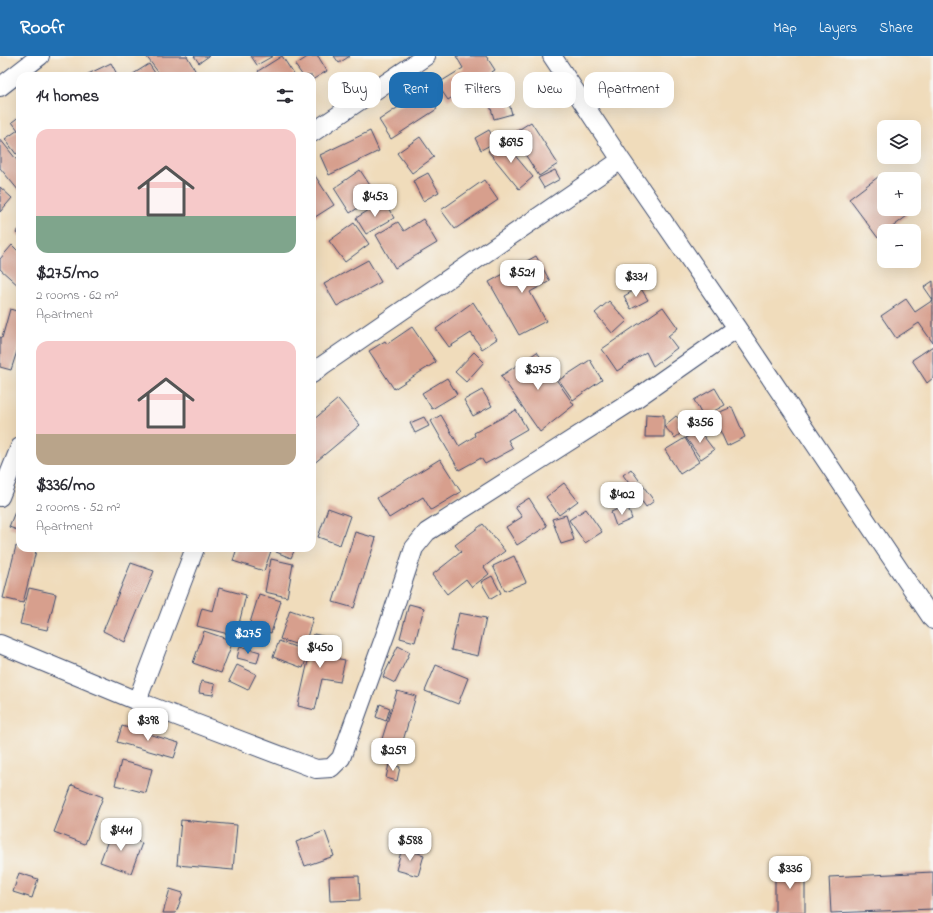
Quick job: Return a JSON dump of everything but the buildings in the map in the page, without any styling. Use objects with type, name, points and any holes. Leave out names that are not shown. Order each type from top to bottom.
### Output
[{"type":"street","points":[[19,72],[40,56]]},
{"type":"street","points":[[316,130],[426,56]]},
{"type":"street","points":[[552,56],[933,620]]},
{"type":"street","points":[[0,87],[16,75]]},
{"type":"street","points":[[316,371],[621,160]]},
{"type":"street","points":[[0,644],[137,700],[316,769],[331,768],[341,758],[387,630],[414,548],[427,532],[637,398],[737,328]]},
{"type":"street","points":[[0,497],[16,457]]},
{"type":"street","points":[[137,700],[193,552]]}]
